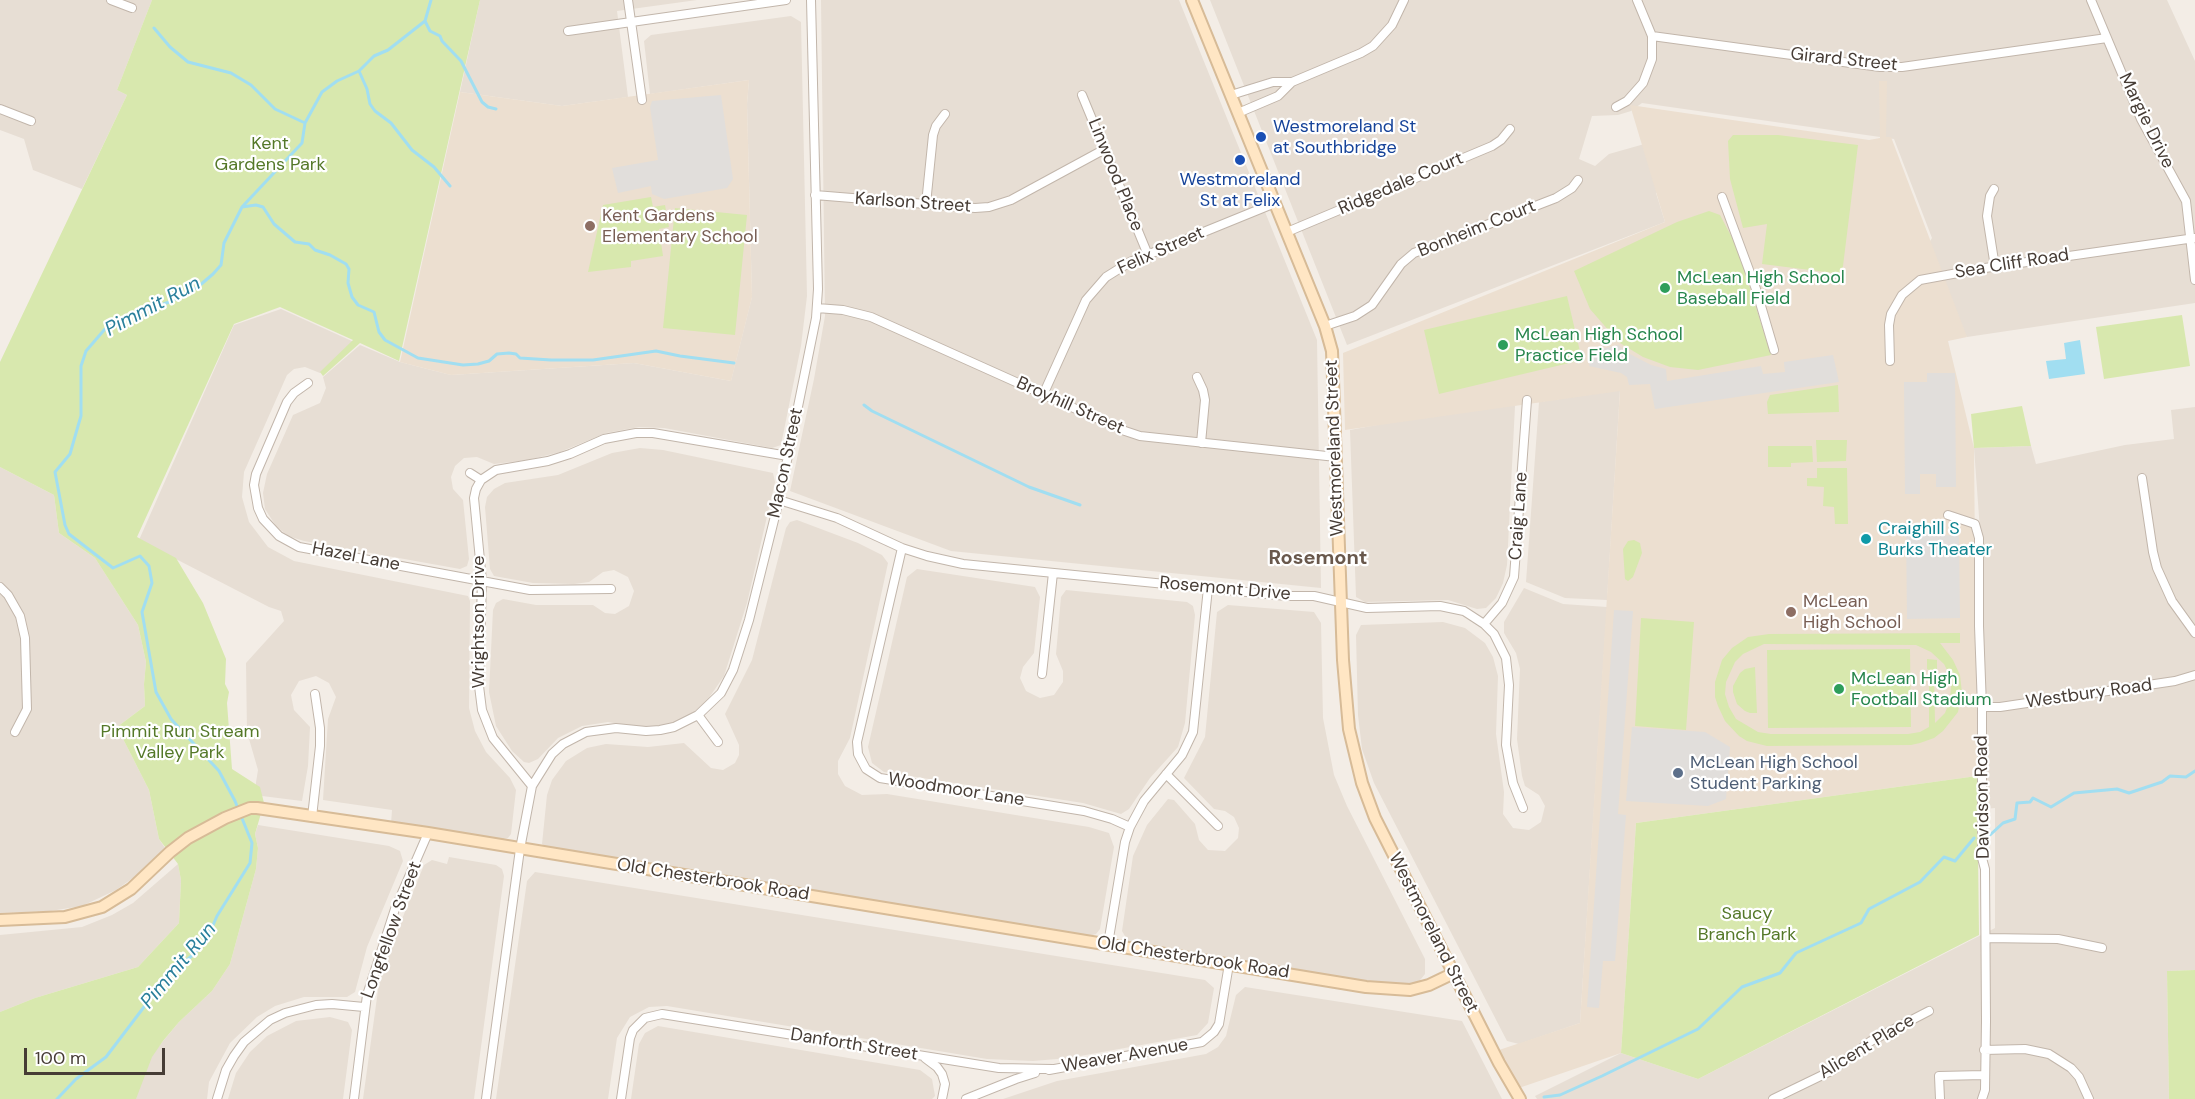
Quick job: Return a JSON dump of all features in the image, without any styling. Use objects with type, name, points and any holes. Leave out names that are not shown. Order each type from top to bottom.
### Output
[{"type":"street","points":[[111,0],[132,9]]},
{"type":"street","points":[[628,0],[642,100]]},
{"type":"street","points":[[568,31],[786,0]]},
{"type":"street","name":"Macon Street","points":[[532,786],[552,754],[568,741],[586,732],[616,728],[660,730],[674,727],[698,715],[721,693],[733,669],[749,620],[779,500],[817,308],[811,0]]},
{"type":"street","name":"Westmoreland Street","points":[[1192,0],[1329,337],[1334,365],[1340,603],[1349,729],[1362,783],[1375,818],[1520,1099]]},
{"type":"street","points":[[1238,113],[1278,96],[1292,82],[1373,46],[1392,25],[1404,0]]},
{"type":"street","points":[[1616,107],[1627,100],[1643,83],[1652,59],[1652,36],[1637,0]]},
{"type":"street","name":"Margie Drive","points":[[2091,0],[2141,119],[2183,195],[2193,238],[2195,280]]},
{"type":"street","name":"Girard Street","points":[[1652,36],[1880,67],[1902,67],[2107,38]]},
{"type":"street","points":[[1231,95],[1274,82],[1292,82]]},
{"type":"street","name":"Linwood Place","points":[[1082,94],[1148,255]]},
{"type":"street","points":[[0,109],[31,121]]},
{"type":"street","points":[[926,204],[933,135],[936,126],[945,114]]},
{"type":"street","name":"Ridgedale Court","points":[[1287,232],[1492,146],[1501,141],[1510,129]]},
{"type":"street","name":"Karlson Street","points":[[815,195],[975,208],[1003,204],[1105,149]]},
{"type":"street","name":"Bonheim Court","points":[[1325,326],[1355,315],[1372,305],[1401,264],[1414,253],[1556,198],[1572,188],[1578,180]]},
{"type":"street","points":[[1994,189],[1990,196],[1987,216],[1995,267]]},
{"type":"street","points":[[1722,197],[1756,289],[1774,350]]},
{"type":"street","name":"Felix Street","points":[[1043,395],[1075,321],[1095,287],[1117,269],[1275,203]]},
{"type":"street","name":"Sea Cliff Road","points":[[1890,361],[1889,326],[1892,314],[1902,295],[1920,280],[2193,238]]},
{"type":"street","name":"Broyhill Street","points":[[817,308],[843,310],[871,317],[1140,436],[1336,458]]},
{"type":"street","points":[[1197,377],[1205,400],[1201,443]]},
{"type":"street","name":"Hazel Lane","points":[[308,383],[294,393],[287,402],[256,474],[255,491],[258,508],[270,529],[289,543],[299,547],[537,590],[611,589]]},
{"type":"street","name":"Craig Lane","points":[[1484,624],[1502,603],[1514,577],[1527,400]]},
{"type":"street","points":[[470,473],[481,480],[496,470],[548,461],[604,440],[636,433],[653,433],[788,456]]},
{"type":"street","points":[[2142,478],[2157,568],[2172,600],[2195,633]]},
{"type":"street","name":"Wrightson Drive","points":[[481,480],[474,498],[483,581],[479,686],[482,710],[493,738],[532,786]]},
{"type":"street","name":"Rosemont Drive","points":[[779,500],[837,518],[902,548],[953,562],[1208,588],[1314,596],[1367,608],[1452,607],[1474,616],[1484,624],[1500,644],[1506,658],[1509,685],[1506,745],[1514,783],[1523,808]]},
{"type":"street","name":"Davidson Road","points":[[1948,516],[1969,521],[1975,524],[1978,530],[1982,850],[1985,869],[1986,938],[1986,1021],[1982,1099]]},
{"type":"street","name":"Woodmoor Lane","points":[[902,548],[857,742],[858,754],[866,769],[880,778],[1084,811],[1130,827]]},
{"type":"street","points":[[1042,674],[1053,573]]},
{"type":"street","points":[[0,587],[8,595],[20,616],[26,638],[27,710],[15,732]]},
{"type":"street","points":[[1108,944],[1125,842],[1130,827],[1144,801],[1182,755],[1193,732],[1208,588]]},
{"type":"street","name":"Westbury Road","points":[[1982,707],[2000,707],[2175,681],[2195,675]]},
{"type":"street","points":[[312,817],[320,746],[315,694]]},
{"type":"street","points":[[698,715],[718,742]]},
{"type":"street","points":[[1166,774],[1218,825]]},
{"type":"street","points":[[486,1099],[520,849],[532,786]]},
{"type":"street","name":"Old Chesterbrook Road","points":[[0,920],[65,917],[102,907],[131,889],[188,838],[225,818],[250,808],[428,833],[1398,991],[1429,985],[1454,973]]},
{"type":"street","name":"Longfellow Street","points":[[354,1099],[364,1007],[381,947],[428,833]]},
{"type":"street","points":[[1986,938],[2058,939],[2102,948]]},
{"type":"street","name":"Weaver Avenue","points":[[966,1099],[1016,1079],[1052,1069],[1202,1042],[1214,1032],[1219,1024],[1229,964]]},
{"type":"street","points":[[217,1099],[220,1086],[234,1056],[244,1042],[270,1020],[293,1010],[316,1005],[364,1007]]},
{"type":"street","name":"Alicent Place","points":[[1773,1099],[1833,1070],[1870,1041],[1929,1011]]},
{"type":"street","name":"Danforth Street","points":[[621,1099],[630,1038],[638,1023],[657,1014],[999,1068],[1052,1069]]},
{"type":"street","points":[[1984,1050],[2025,1049],[2049,1053],[2071,1068],[2089,1099]]},
{"type":"street","points":[[921,1056],[931,1061],[942,1074],[945,1084],[942,1099]]},
{"type":"street","points":[[1940,1099],[1939,1076],[1984,1075]]},
{"type":"shaded area","points":[[0,0],[152,0],[117,90],[127,95],[82,189],[33,170],[24,139],[0,130]]},
{"type":"shaded area","points":[[480,0],[697,0],[617,11],[628,97],[562,106],[460,92]]},
{"type":"shaded area","points":[[821,0],[1179,0],[1317,340],[1321,588],[951,551],[790,491],[825,316]]},
{"type":"shaded area","points":[[1210,0],[2167,0],[2195,61],[2195,303],[1967,337],[1917,261],[1932,238],[1894,139],[1642,103],[1631,111],[1618,115],[1592,116],[1579,159],[1595,166],[1609,154],[1662,139],[1677,186],[1656,193],[1665,222],[1347,345]]},
{"type":"shaded area","points":[[791,16],[801,22],[807,296],[801,346],[781,445],[772,448],[664,428],[639,427],[606,433],[560,452],[528,460],[494,464],[477,457],[464,458],[455,466],[451,477],[453,489],[463,500],[469,559],[467,566],[460,569],[304,541],[288,536],[276,526],[265,509],[263,493],[267,474],[293,415],[320,403],[326,388],[323,377],[360,345],[400,362],[451,375],[634,363],[731,381],[752,297],[747,104],[749,80],[650,94],[644,41],[651,35]]},
{"type":"shaded area","name":"Kent Gardens Elementary School","points":[[749,80],[747,104],[752,297],[731,381],[634,363],[451,375],[400,362],[460,92],[562,106]]},
{"type":"shaded area","name":"McLean High School","points":[[1879,81],[1887,81],[1886,137],[1891,137],[1967,337],[1948,341],[1974,448],[1977,776],[1636,823],[1621,1053],[1516,1089],[1496,1051],[1580,1023],[1620,391],[1345,430],[1343,353],[1665,222],[1630,105],[1869,140],[1880,138]]},
{"type":"shaded area","points":[[721,95],[733,179],[727,188],[664,199],[652,194],[651,186],[618,193],[612,168],[658,160],[650,107],[652,101]]},
{"type":"shaded area","points":[[281,309],[354,342],[320,373],[305,367],[294,369],[287,375],[244,472],[242,497],[249,522],[268,547],[294,561],[468,596],[470,601],[469,708],[475,731],[486,752],[510,778],[516,790],[511,834],[508,838],[499,840],[391,824],[392,810],[323,800],[328,719],[336,697],[329,683],[316,676],[299,681],[291,695],[294,710],[310,727],[308,766],[302,801],[254,795],[258,770],[247,732],[246,663],[284,621],[281,611],[139,540],[234,325]]},
{"type":"shaded area","points":[[1618,345],[1626,352],[1651,365],[1666,369],[1667,381],[1761,366],[1763,374],[1785,372],[1784,362],[1833,355],[1839,382],[1655,409],[1650,384],[1629,385],[1627,377],[1621,373],[1589,366],[1593,351]]},
{"type":"shaded area","points":[[1927,373],[1955,373],[1956,487],[1936,487],[1936,474],[1920,474],[1920,494],[1905,494],[1904,382],[1927,382]]},
{"type":"shaded area","points":[[1620,390],[1607,600],[1565,598],[1526,582],[1539,402]]},
{"type":"shaded area","points":[[1483,405],[1515,406],[1507,565],[1503,583],[1496,598],[1486,608],[1477,609],[1448,600],[1365,602],[1356,597],[1350,430]]},
{"type":"shaded area","points":[[2195,407],[2195,970],[2167,971],[2169,1099],[1537,1099],[1535,1096],[1621,1053],[1698,1079],[1995,928],[1995,808],[1977,810],[1973,530],[1980,530],[1974,448],[2031,446],[2036,464],[2125,445],[2174,439],[2171,410]]},
{"type":"shaded area","points":[[640,448],[663,450],[773,473],[775,482],[747,603],[724,676],[704,705],[683,719],[660,727],[639,727],[608,722],[582,726],[558,738],[538,759],[529,763],[524,762],[512,751],[496,726],[489,692],[493,610],[496,603],[503,599],[536,605],[593,605],[605,613],[615,614],[629,606],[634,591],[628,577],[614,570],[603,572],[589,582],[574,584],[533,583],[494,576],[490,569],[485,507],[487,497],[494,489],[505,483],[558,475],[612,453]]},
{"type":"shaded area","points":[[0,467],[54,495],[59,533],[95,558],[138,625],[146,662],[145,706],[117,727],[149,790],[159,839],[165,848],[144,870],[116,890],[82,906],[50,911],[0,913]]},
{"type":"shaded area","points":[[797,520],[858,543],[882,555],[888,563],[850,738],[838,761],[838,774],[845,786],[862,795],[887,794],[1089,827],[1109,833],[1114,847],[1100,929],[1096,934],[1089,936],[548,848],[542,844],[547,795],[552,780],[566,761],[587,748],[606,744],[648,747],[684,743],[711,768],[723,770],[735,763],[739,755],[739,745],[725,714],[752,660],[786,528],[790,522]]},
{"type":"shaded area","points":[[1906,526],[1915,526],[1916,533],[1959,536],[1960,618],[1907,619]]},
{"type":"shaded area","points":[[917,569],[1035,587],[1040,597],[1034,653],[1023,667],[1020,678],[1026,691],[1040,698],[1054,695],[1063,682],[1063,671],[1056,654],[1061,597],[1066,590],[1187,602],[1193,606],[1195,615],[1185,723],[1178,747],[1150,778],[1129,809],[1121,814],[1083,803],[884,772],[872,763],[868,747],[907,577]]},
{"type":"shaded area","points":[[1524,588],[1563,604],[1607,607],[1580,1023],[1519,1044],[1507,1041],[1374,783],[1362,749],[1358,715],[1356,635],[1361,625],[1443,622],[1465,628],[1485,643],[1493,657],[1498,676],[1496,734],[1504,792],[1503,814],[1513,828],[1529,830],[1541,822],[1545,806],[1539,795],[1525,786],[1522,776],[1517,739],[1520,669],[1516,653],[1504,633],[1504,622]]},
{"type":"shaded area","points":[[1228,605],[1314,612],[1321,623],[1323,718],[1334,775],[1347,806],[1425,959],[1425,974],[1417,984],[1401,988],[1129,943],[1122,931],[1133,856],[1147,825],[1168,799],[1174,800],[1195,824],[1199,840],[1208,850],[1225,851],[1238,838],[1239,828],[1234,817],[1225,811],[1214,809],[1184,778],[1205,737],[1217,612]]},
{"type":"shaded area","points":[[1614,610],[1633,611],[1618,814],[1626,815],[1615,961],[1603,961],[1599,1008],[1587,1007]]},
{"type":"shaded area","name":"McLean High School Student Parking","points":[[1632,727],[1705,732],[1730,747],[1726,799],[1708,806],[1626,801]]},
{"type":"shaded area","points":[[258,825],[389,846],[400,851],[403,861],[367,947],[355,992],[347,997],[304,997],[275,1006],[257,1017],[230,1043],[209,1082],[207,1099],[115,1099],[179,1022],[212,991],[230,964],[256,869],[258,848],[255,834]]},
{"type":"shaded area","points":[[449,857],[496,865],[502,869],[504,876],[474,1099],[363,1099],[379,983],[389,951],[424,865],[432,860],[447,864]]},
{"type":"shaded area","points":[[178,864],[181,880],[179,923],[138,967],[35,998],[0,1012],[0,935],[82,927],[112,915],[133,903]]},
{"type":"shaded area","points":[[535,872],[1205,980],[1214,988],[1208,1023],[1197,1035],[1069,1058],[1033,1061],[987,1059],[667,1006],[649,1007],[630,1017],[617,1038],[608,1099],[496,1099],[527,881]]},
{"type":"shaded area","points":[[1245,987],[1462,1021],[1502,1099],[1003,1099],[1057,1081],[1206,1054],[1218,1047],[1226,1036],[1236,995]]},
{"type":"shaded area","points":[[330,1017],[348,1022],[352,1030],[343,1099],[228,1099],[236,1073],[250,1052],[267,1036],[296,1021]]},
{"type":"shaded area","points":[[658,1026],[920,1070],[932,1079],[935,1096],[932,1099],[631,1099],[639,1044],[645,1033]]},
{"type":"green space","name":"Kent Gardens Park","points":[[152,0],[480,0],[399,361],[360,343],[323,376],[320,372],[353,340],[280,307],[234,324],[137,537],[176,558],[203,603],[226,659],[225,684],[229,692],[227,703],[232,769],[260,787],[264,803],[255,834],[258,848],[256,869],[230,964],[212,991],[179,1022],[163,1041],[152,1057],[136,1099],[0,1099],[0,1012],[35,998],[138,967],[179,923],[181,880],[178,864],[159,839],[149,790],[117,727],[145,706],[146,662],[138,625],[95,558],[59,533],[54,495],[0,467],[0,362],[127,95],[117,90]]},
{"type":"green space","points":[[1733,135],[1778,135],[1858,145],[1842,274],[1762,264],[1767,224],[1743,228],[1730,179],[1728,141]]},
{"type":"green space","points":[[651,197],[653,207],[665,205],[669,227],[659,229],[663,256],[631,261],[631,267],[588,272],[603,205]]},
{"type":"green space","points":[[675,208],[747,215],[735,335],[663,328]]},
{"type":"green space","name":"McLean High School Baseball Field","points":[[1709,211],[1720,215],[1737,247],[1771,355],[1698,370],[1670,367],[1643,357],[1620,343],[1590,309],[1574,271],[1677,222]]},
{"type":"green space","name":"McLean High School Practice Field","points":[[1567,296],[1582,360],[1439,394],[1424,330]]},
{"type":"green space","points":[[2182,315],[2190,366],[2104,379],[2096,327]]},
{"type":"green space","points":[[1838,385],[1839,412],[1768,414],[1767,402],[1770,395]]},
{"type":"green space","points":[[2022,406],[2031,446],[1974,448],[1971,414]]},
{"type":"green space","points":[[1816,440],[1847,440],[1846,461],[1817,462]]},
{"type":"green space","points":[[1768,446],[1812,446],[1813,462],[1791,463],[1791,467],[1768,467]]},
{"type":"green space","points":[[1817,468],[1847,468],[1848,524],[1835,524],[1834,507],[1823,506],[1824,487],[1807,486],[1807,478],[1817,478]]},
{"type":"green space","points":[[1634,540],[1640,543],[1642,553],[1633,577],[1628,581],[1625,579],[1623,549],[1628,541]]},
{"type":"green space","points":[[1641,618],[1694,622],[1686,730],[1635,726]]},
{"type":"green space","points":[[1960,633],[1960,643],[1940,643],[1953,660],[1960,675],[1962,693],[1958,712],[1943,731],[1934,738],[1911,745],[1767,746],[1747,741],[1725,721],[1715,697],[1715,682],[1722,660],[1732,648],[1748,637],[1769,634]],"holes":[[[1764,644],[1916,645],[1931,652],[1944,664],[1949,674],[1951,687],[1950,700],[1945,713],[1935,723],[1934,669],[1937,669],[1937,660],[1927,659],[1929,727],[1920,732],[1908,734],[1771,734],[1758,732],[1736,719],[1725,694],[1726,682],[1735,662],[1743,654]]]},
{"type":"green space","name":"McLean High Football Stadium","points":[[1910,649],[1911,727],[1768,728],[1767,650]]},
{"type":"green space","points":[[1755,667],[1757,713],[1750,713],[1737,704],[1733,686],[1740,673],[1745,669]]},
{"type":"green space","name":"Saucy Branch Park","points":[[1977,776],[1979,935],[1698,1079],[1621,1053],[1636,823]]},
{"type":"green space","points":[[2195,970],[2195,1099],[2169,1099],[2167,971]]},
{"type":"water","points":[[2080,340],[2085,374],[2049,379],[2046,361],[2066,359],[2064,343]]},
{"type":"waterway","name":"Pimmit Run","points":[[57,1099],[76,1079],[106,1057],[166,978],[195,953],[207,939],[217,916],[250,863],[252,843],[235,801],[219,771],[171,719],[156,692],[142,612],[152,583],[149,566],[140,556],[113,568],[69,534],[65,525],[55,472],[70,454],[81,416],[81,366],[86,351],[105,329],[121,319],[172,301],[199,286],[213,274],[221,265],[224,243],[242,207],[302,143],[305,123],[322,92],[337,81],[359,71],[374,56],[388,50],[425,21],[431,0]]},
{"type":"waterway","points":[[425,21],[430,31],[440,36],[461,61],[482,102],[496,109]]},
{"type":"waterway","points":[[154,28],[170,47],[188,62],[231,73],[251,85],[275,109],[305,123]]},
{"type":"waterway","points":[[359,71],[367,89],[370,104],[375,111],[391,123],[412,150],[434,167],[450,186]]},
{"type":"waterway","points":[[242,207],[256,205],[263,207],[274,224],[295,242],[309,244],[315,250],[346,264],[349,269],[348,283],[352,297],[358,305],[374,312],[379,332],[385,340],[418,358],[463,365],[478,364],[489,361],[497,354],[509,353],[516,354],[520,358],[593,360],[656,351],[734,363]]},
{"type":"waterway","points":[[864,405],[872,411],[1029,487],[1080,505]]},
{"type":"waterway","points":[[1990,835],[2003,823],[2015,819],[2017,803],[2030,802],[2033,798],[2051,807],[2074,793],[2117,789],[2129,793],[2162,782],[2170,776],[2186,777],[2195,771]]},
{"type":"waterway","points":[[1544,1097],[1560,1095],[1698,1029],[1742,987],[1780,973],[1796,953],[1861,923],[1869,909],[1920,882],[1944,857],[1955,861],[1974,838]]},
{"type":"place","name":"Westmoreland St at Southbridge","points":[[1261,137]]},
{"type":"place","name":"Westmoreland St at Felix","points":[[1240,160]]},
{"type":"place","name":"Kent Gardens Elementary School","points":[[590,226]]},
{"type":"place","name":"McLean High School Baseball Field","points":[[1665,288]]},
{"type":"place","name":"McLean High School Practice Field","points":[[1503,345]]},
{"type":"place","name":"Craighill S Burks Theater","points":[[1866,539]]},
{"type":"place","name":"McLean High School","points":[[1791,612]]},
{"type":"place","name":"McLean High Football Stadium","points":[[1839,689]]},
{"type":"place","name":"McLean High School Student Parking","points":[[1678,773]]},
{"type":"district","name":"Rosemont","points":[[1318,559]]},
{"type":"park label","name":"Pimmit Run Stream Valley Park","points":[[180,742]]}]
